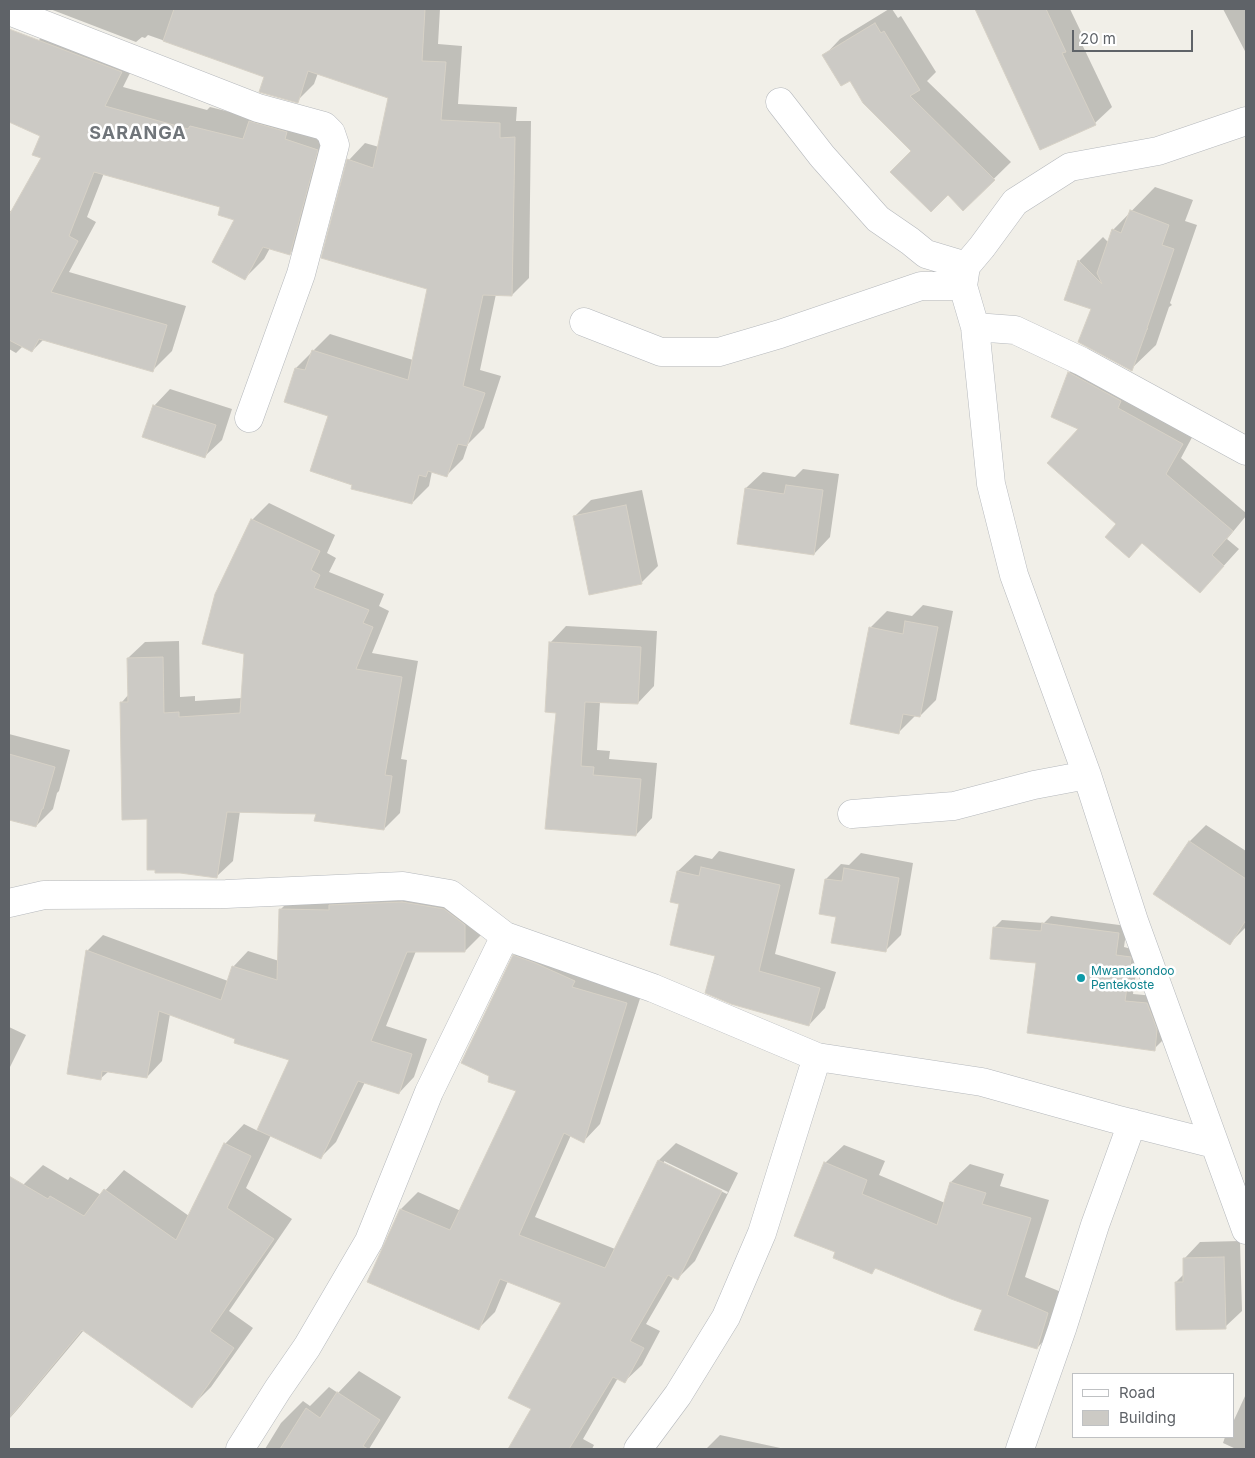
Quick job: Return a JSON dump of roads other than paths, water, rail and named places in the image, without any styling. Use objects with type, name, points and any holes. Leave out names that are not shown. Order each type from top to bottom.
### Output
[{"type":"street","points":[[9,11],[258,108],[324,126],[331,133],[334,145],[301,274],[249,418]]},
{"type":"street","points":[[780,102],[822,156],[878,218],[926,254],[964,276],[975,327],[991,484],[1014,575],[1086,775],[1134,920],[1246,1230]]},
{"type":"street","points":[[584,322],[661,352],[719,352],[780,334],[921,286],[964,276],[1015,202],[1070,168],[1158,151],[1246,121]]},
{"type":"street","points":[[975,327],[1015,330],[1080,361],[1246,451]]},
{"type":"street","points":[[852,814],[954,806],[1086,775]]},
{"type":"street","points":[[9,903],[44,895],[226,894],[403,886],[450,894],[505,936],[653,988],[817,1057],[982,1082],[1214,1144]]},
{"type":"street","points":[[240,1449],[307,1347],[369,1241],[428,1092],[505,936]]},
{"type":"street","points":[[638,1449],[678,1395],[726,1317],[762,1233],[817,1057]]},
{"type":"street","points":[[1020,1449],[1062,1329],[1095,1225],[1132,1123]]},
{"type":"place","name":"Mwanakondoo Pentekoste","points":[[1081,978]]},
{"type":"district","name":"SARANGA","points":[[138,134]]}]
